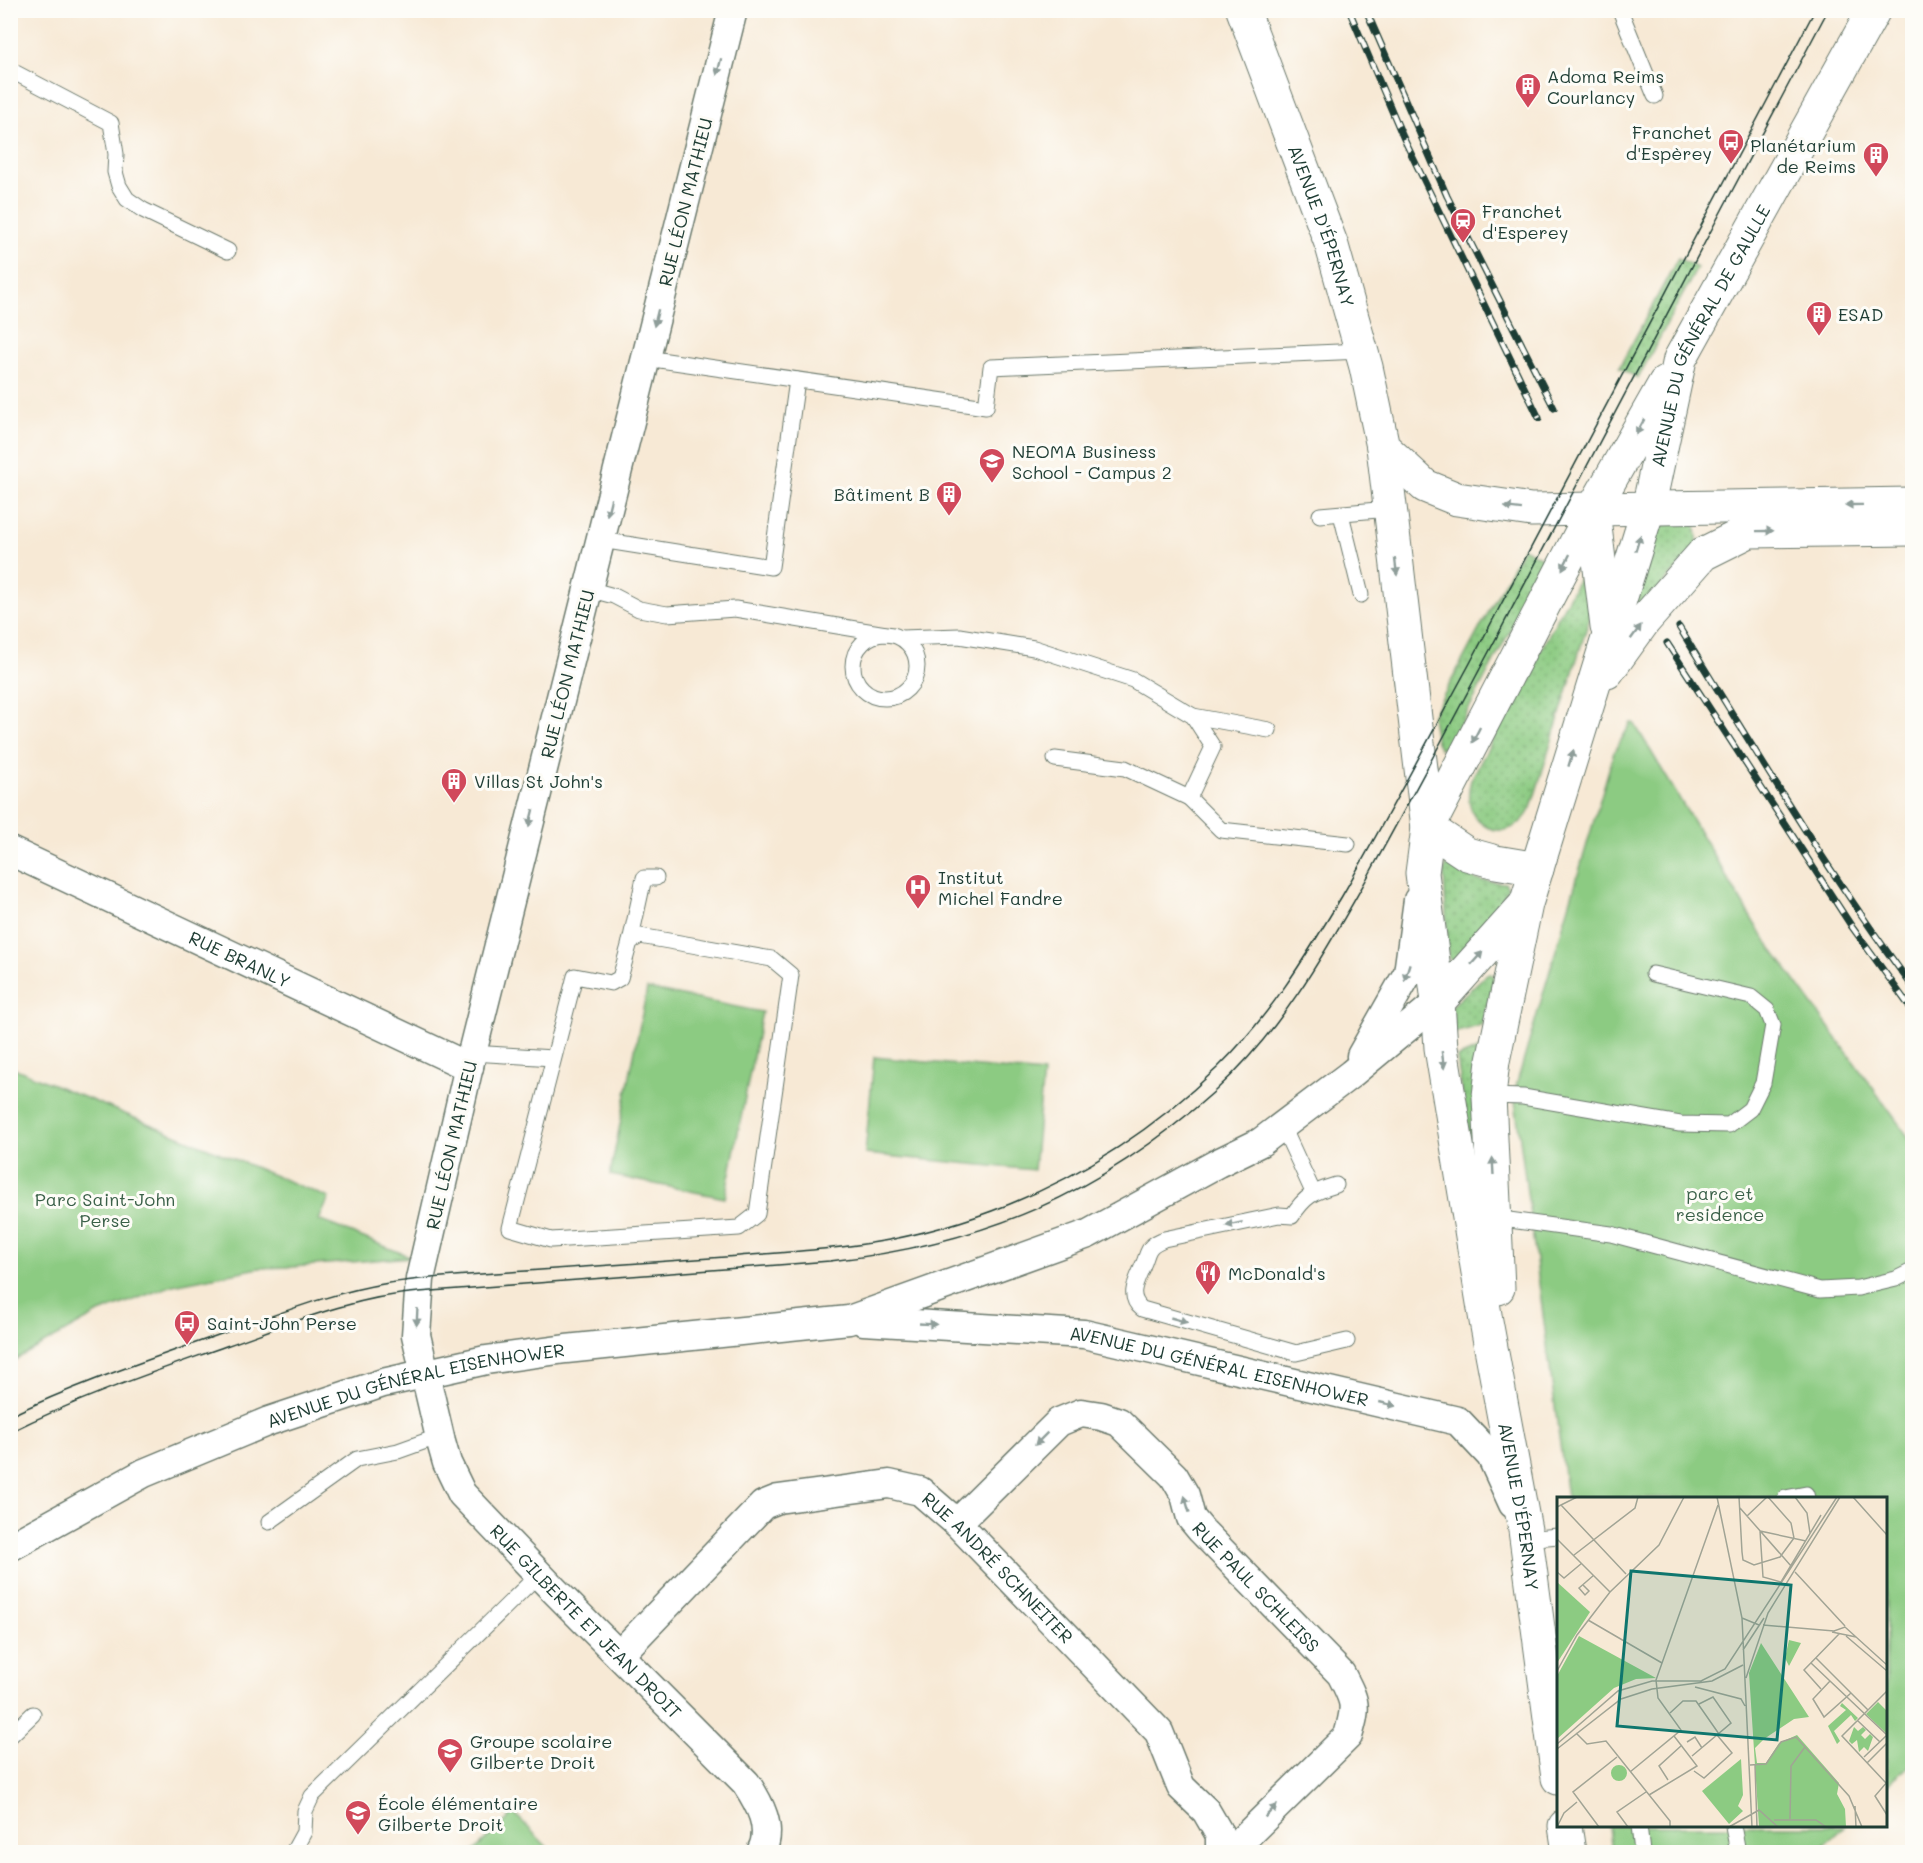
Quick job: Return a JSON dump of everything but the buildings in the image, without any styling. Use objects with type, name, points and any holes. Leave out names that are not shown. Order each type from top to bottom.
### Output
[{"type":"main road","name":"AVENUE D'ÉPERNAY","points":[[1243,10],[1332,246],[1362,351],[1383,447],[1428,828]]},
{"type":"main road","name":"AVENUE DU GÉNÉRAL DE GAULLE","points":[[1504,1413],[1489,1096],[1493,1061],[1526,904],[1648,509],[1680,358],[1874,10]]},
{"type":"main road","points":[[1504,1413],[1486,1321],[1442,1048],[1422,873],[1428,828],[1593,510],[1680,358]]},
{"type":"main road","points":[[1383,447],[1425,486],[1457,500],[1531,510],[1912,504]]},
{"type":"main road","points":[[1593,510],[1608,639]]},
{"type":"main road","points":[[1590,696],[1644,621],[1710,549],[1749,531],[1912,529]]},
{"type":"main road","points":[[1428,828],[1467,854],[1537,869]]},
{"type":"main road","points":[[1438,1002],[1526,904]]},
{"type":"main road","name":"AVENUE D'ÉPERNAY","points":[[1504,1413],[1525,1535],[1557,1771]]},
{"type":"main road","points":[[1565,1827],[1569,1852]]},
{"type":"street","name":"RUE LÉON MATHIEU","points":[[424,1374],[416,1335],[420,1279],[470,1060],[733,10]]},
{"type":"street","name":"RUE BRANLY","points":[[10,851],[470,1060]]},
{"type":"street","name":"AVENUE DU GÉNÉRAL EISENHOWER","points":[[1351,1074],[1408,973],[1422,873]]},
{"type":"street","name":"AVENUE DU GÉNÉRAL EISENHOWER","points":[[849,1320],[1088,1234],[1261,1142],[1351,1074],[1438,1002]]},
{"type":"street","name":"AVENUE DU GÉNÉRAL EISENHOWER","points":[[10,1547],[144,1473],[269,1421],[362,1389],[486,1360],[542,1352],[849,1320],[1084,1334],[1458,1421],[1491,1456],[1525,1535]]},
{"type":"street","name":"RUE GILBERTE ET JEAN DROIT","points":[[424,1374],[447,1463],[462,1494],[746,1783],[761,1806],[765,1822],[764,1847],[761,1852]]},
{"type":"street","name":"RUE PAUL SCHLEISS","points":[[957,1523],[1059,1422],[1081,1413],[1119,1422],[1174,1476],[1185,1495],[1191,1518],[1200,1530],[1341,1674],[1351,1692],[1355,1710],[1348,1736],[1230,1852]]},
{"type":"street","name":"RUE ANDRÉ SCHNEITER","points":[[619,1655],[763,1505],[778,1499],[890,1484],[920,1491],[957,1523],[1160,1732],[1181,1787],[1206,1811],[1220,1835],[1220,1852]]},
{"type":"lane","points":[[1620,10],[1655,96]]},
{"type":"lane","points":[[10,70],[111,123],[116,154],[115,172],[119,186],[127,199],[143,210],[228,251]]},
{"type":"lane","points":[[646,358],[986,407],[992,367],[1362,351]]},
{"type":"lane","points":[[601,540],[771,567],[796,380]]},
{"type":"lane","points":[[1320,515],[1389,509]]},
{"type":"lane","points":[[1341,514],[1361,595]]},
{"type":"lane","points":[[588,589],[614,596],[639,609],[667,614],[735,609],[886,634],[902,639],[910,645],[916,655],[918,665],[916,675],[904,692],[894,697],[884,698],[873,696],[857,682],[853,661],[856,651],[863,643],[872,637],[886,634]]},
{"type":"lane","points":[[902,639],[959,636],[1034,648],[1133,680],[1193,716],[1269,730]]},
{"type":"lane","points":[[1189,798],[1213,747],[1193,716]]},
{"type":"lane","points":[[1055,759],[1125,768],[1189,798],[1221,830],[1348,844]]},
{"type":"lane","points":[[630,942],[640,936],[772,959],[791,975],[757,1214],[739,1228],[551,1240],[510,1228],[575,976],[610,983],[620,978],[644,878],[656,878]]},
{"type":"lane","points":[[1489,1096],[1523,1097],[1680,1124],[1729,1125],[1750,1109],[1763,1083],[1773,1025],[1767,1010],[1751,997],[1653,974]]},
{"type":"lane","points":[[470,1060],[553,1058]]},
{"type":"lane","points":[[1283,1127],[1313,1192]]},
{"type":"lane","points":[[1336,1185],[1313,1192],[1292,1216],[1279,1215],[1164,1239],[1151,1247],[1133,1286],[1137,1305],[1142,1309],[1296,1353],[1347,1341]]},
{"type":"lane","points":[[1495,1218],[1611,1234],[1820,1290],[1858,1288],[1896,1279],[1912,1271]]},
{"type":"lane","points":[[269,1521],[357,1459],[398,1451],[440,1436]]},
{"type":"lane","points":[[1790,1497],[1806,1494],[1807,1497]]},
{"type":"lane","points":[[1525,1535],[1557,1536]]},
{"type":"lane","points":[[292,1852],[304,1832],[305,1811],[312,1796],[539,1574]]},
{"type":"lane","points":[[10,1736],[33,1714]]},
{"type":"lane","points":[[1639,1827],[1642,1852]]},
{"type":"lane","points":[[1733,1827],[1738,1852]]},
{"type":"green space","points":[[1678,258],[1697,268],[1638,378],[1619,368]]},
{"type":"green space","points":[[1695,520],[1698,545],[1638,611],[1630,605],[1657,524]]},
{"type":"green space","points":[[1523,548],[1547,561],[1448,748],[1440,749],[1436,742],[1432,717]]},
{"type":"green space","points":[[1585,567],[1593,607],[1531,808],[1522,821],[1511,828],[1500,830],[1488,828],[1472,811],[1469,797],[1471,780]]},
{"type":"green space","name":"parc et residence","points":[[1631,723],[1634,723],[1759,931],[1912,1142],[1912,1764],[1887,1784],[1887,1497],[1567,1497],[1514,1093],[1614,752]]},
{"type":"green space","points":[[1446,865],[1476,880],[1505,883],[1508,888],[1490,921],[1454,962],[1448,956],[1444,873]]},
{"type":"green space","points":[[1490,973],[1494,979],[1483,1025],[1454,1033],[1452,1006]]},
{"type":"green space","points":[[647,989],[762,1012],[725,1198],[610,1175]]},
{"type":"green space","points":[[1478,1049],[1480,1121],[1474,1171],[1457,1058]]},
{"type":"green space","points":[[874,1057],[1043,1073],[1034,1170],[865,1154]]},
{"type":"green space","name":"Parc Saint-John Perse","points":[[11,1067],[329,1198],[319,1220],[411,1257],[259,1268],[173,1285],[99,1313],[11,1362]]},
{"type":"green space","points":[[514,1813],[552,1852],[473,1852]]},
{"type":"green space","points":[[1609,1827],[1844,1827],[1818,1852],[1612,1852]]},
{"type":"tram line","points":[[10,1416],[141,1362],[304,1305],[367,1287],[440,1277],[814,1250],[889,1240],[935,1229],[1024,1198],[1106,1155],[1144,1129],[1181,1100],[1236,1049],[1270,1008],[1342,896],[1469,665],[1815,10]]},
{"type":"tram line","points":[[10,1432],[63,1407],[144,1375],[297,1321],[369,1299],[419,1292],[830,1261],[886,1253],[938,1242],[1036,1209],[1083,1186],[1127,1159],[1171,1127],[1239,1068],[1299,992],[1334,937],[1453,719],[1828,10]]},
{"type":"railway","points":[[1349,10],[1403,137],[1539,418]]},
{"type":"railway","points":[[1366,10],[1447,196],[1554,408]]},
{"type":"railway","points":[[1679,627],[1763,764],[1850,899],[1912,986]]},
{"type":"railway","points":[[1667,643],[1852,927],[1912,1010]]},
{"type":"place","name":"Adoma Reims Courlancy","points":[[1528,109]]},
{"type":"place","name":"Franchet d'Espèrey","points":[[1731,165]]},
{"type":"place","name":"Planétarium de Reims","points":[[1876,178]]},
{"type":"place","name":"Franchet d'Esperey","points":[[1463,244]]},
{"type":"place","name":"ESAD","points":[[1819,337]]},
{"type":"place","name":"NEOMA Business School - Campus 2","points":[[992,484]]},
{"type":"place","name":"Bâtiment B","points":[[949,517]]},
{"type":"place","name":"Villas St John's","points":[[454,804]]},
{"type":"place","name":"Institut Michel Fandre","points":[[918,910]]},
{"type":"place","name":"McDonald's","points":[[1208,1296]]},
{"type":"place","name":"Saint-John Perse","points":[[187,1346]]},
{"type":"place","name":"Groupe scolaire Gilberte Droit","points":[[450,1774]]},
{"type":"place","name":"École élémentaire Gilberte Droit","points":[[358,1836]]}]
